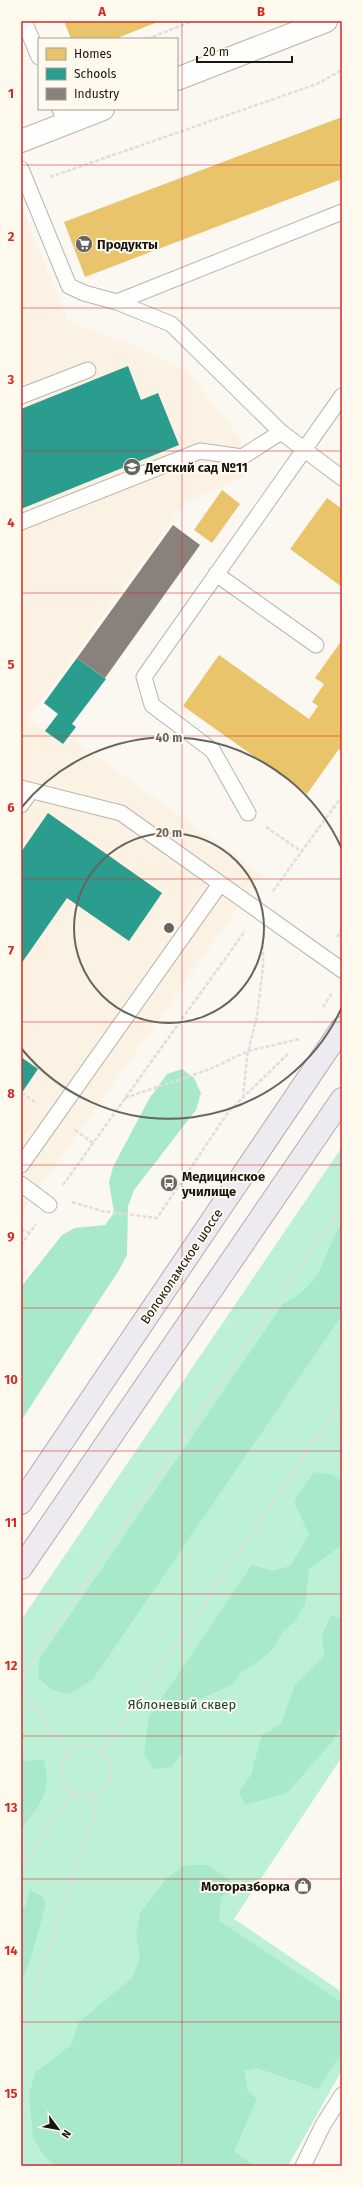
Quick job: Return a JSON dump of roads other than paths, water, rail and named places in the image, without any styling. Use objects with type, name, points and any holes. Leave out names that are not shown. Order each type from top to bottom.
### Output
[{"type":"main road","name":"Волоколамское шоссе","points":[[21,1503],[342,1028]]},
{"type":"main road","points":[[21,1568],[342,1098]]},
{"type":"street","points":[[178,80],[326,21]]},
{"type":"street","points":[[21,141],[63,116],[97,110]]},
{"type":"lane","points":[[24,21],[38,55]]},
{"type":"lane","points":[[21,169],[69,286],[84,293],[117,302],[170,324],[281,432],[342,478]]},
{"type":"lane","points":[[117,302],[342,212]]},
{"type":"lane","points":[[21,396],[88,370]]},
{"type":"lane","points":[[248,813],[213,751],[152,705],[144,677],[342,396]]},
{"type":"lane","points":[[21,522],[200,451],[242,457],[281,432]]},
{"type":"lane","points":[[216,574],[316,644]]},
{"type":"lane","points":[[21,805],[26,790],[121,813],[342,970]]},
{"type":"lane","points":[[21,1165],[220,884]]},
{"type":"lane","points":[[21,1184],[52,1201]]},
{"type":"lane","points":[[303,2166],[323,2125],[342,2095]]},
{"type":"place","name":"Продукты","points":[[84,244]]},
{"type":"place","name":"Детский сад №11","points":[[132,467]]},
{"type":"place","name":"Медицинское училище","points":[[169,1183]]},
{"type":"place","name":"Моторазборка","points":[[303,1886]]},
{"type":"park label","name":"Яблоневый сквер","points":[[182,1704]]}]
